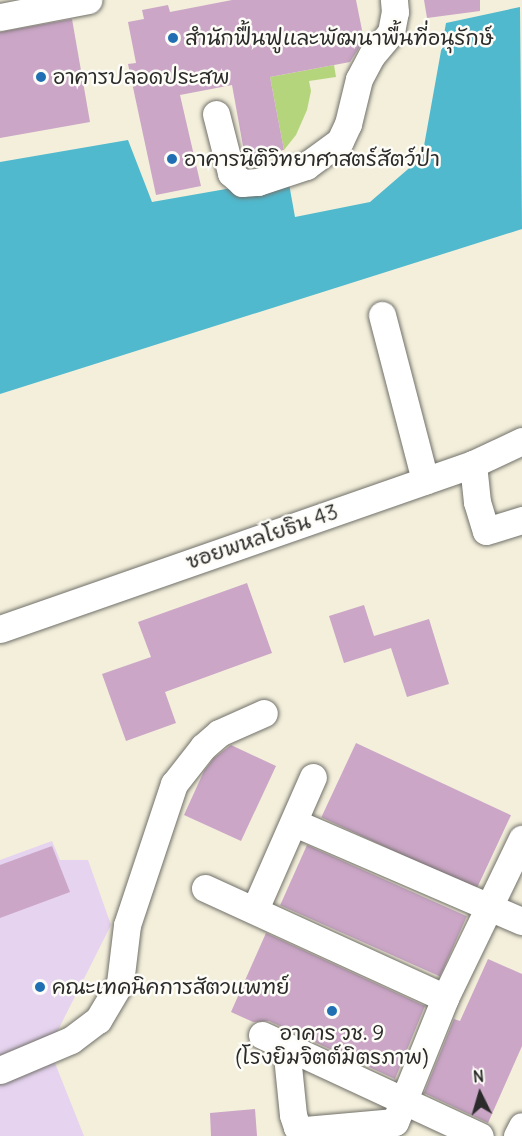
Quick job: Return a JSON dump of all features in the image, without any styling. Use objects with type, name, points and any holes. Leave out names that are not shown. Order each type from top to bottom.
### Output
[{"type":"street","points":[[0,18],[88,0]]},
{"type":"street","points":[[216,114],[231,173],[242,183],[258,182],[285,175],[306,166],[340,141],[348,124],[359,79],[372,54],[391,32],[395,12],[394,0]]},
{"type":"street","points":[[382,315],[425,480]]},
{"type":"street","name":"ซอยพหลโยธิน 43","points":[[0,629],[473,464],[522,441]]},
{"type":"street","points":[[473,464],[477,502],[486,531],[522,520]]},
{"type":"street","points":[[0,1070],[71,1040],[98,1020],[120,983],[127,925],[174,784],[203,747],[219,733],[264,713]]},
{"type":"street","points":[[255,909],[295,823],[313,777]]},
{"type":"street","points":[[295,823],[522,921]]},
{"type":"street","points":[[480,1136],[405,1101],[274,1041],[297,1127],[305,1130],[395,1122],[405,1101],[445,998],[491,908],[522,839]]},
{"type":"street","points":[[205,888],[445,998]]},
{"type":"street","points":[[517,1136],[522,1126]]},
{"type":"shaded area","name":"คณะเทคนิคการสัตวแพทย์","points":[[52,841],[60,860],[88,860],[111,925],[49,1048],[84,1136],[0,1136],[0,860]]},
{"type":"green space","points":[[334,65],[336,77],[309,81],[311,91],[307,110],[296,135],[284,150],[270,77]]},
{"type":"water","points":[[520,7],[522,229],[0,394],[0,162],[128,140],[152,202],[288,178],[295,217],[370,202],[422,157],[446,23]]},
{"type":"building","points":[[232,0],[356,0],[364,40],[350,62],[270,77],[284,150],[245,157],[232,85],[180,95],[201,186],[156,195],[128,64],[136,63],[128,22],[144,19],[142,10],[168,5],[170,12]]},
{"type":"building","points":[[424,0],[480,0],[480,11],[427,18]]},
{"type":"building","name":"อาคารปลอดประสพ","points":[[72,19],[90,122],[0,138],[0,32]]},
{"type":"building","points":[[247,583],[272,653],[165,692],[176,723],[126,741],[102,674],[151,657],[138,622]]},
{"type":"building","points":[[364,605],[374,636],[429,619],[449,684],[407,697],[391,648],[344,663],[329,616]]},
{"type":"building","points":[[356,743],[511,815],[476,890],[321,817]]},
{"type":"building","points":[[231,745],[276,766],[241,841],[184,815],[204,771],[214,758]]},
{"type":"building","points":[[307,845],[467,916],[440,976],[280,905]]},
{"type":"building","points":[[52,846],[70,892],[0,918],[0,865]]},
{"type":"building","name":"อาคาร วช. 9 (โรงยิมจิตต์มิตรภาพ)","points":[[266,933],[425,1006],[395,1079],[269,1021],[253,1022],[231,1012]]},
{"type":"building","points":[[488,959],[522,974],[522,1046],[488,1123],[424,1093],[454,1019],[460,1021]]},
{"type":"building","points":[[255,1109],[257,1136],[211,1136],[210,1113]]},
{"type":"place","name":"สำนักฟื้นฟูและพัฒนาพื้นที่อนุรักษ์","points":[[173,38]]},
{"type":"place","name":"อาคารปลอดประสพ","points":[[41,77]]},
{"type":"place","name":"อาคารนิติวิทยาศาสตร์สัตว์ป่า","points":[[172,159]]},
{"type":"place","name":"คณะเทคนิคการสัตวแพทย์","points":[[40,987]]},
{"type":"place","name":"อาคาร วช. 9 (โรงยิมจิตต์มิตรภาพ)","points":[[332,1011]]}]
